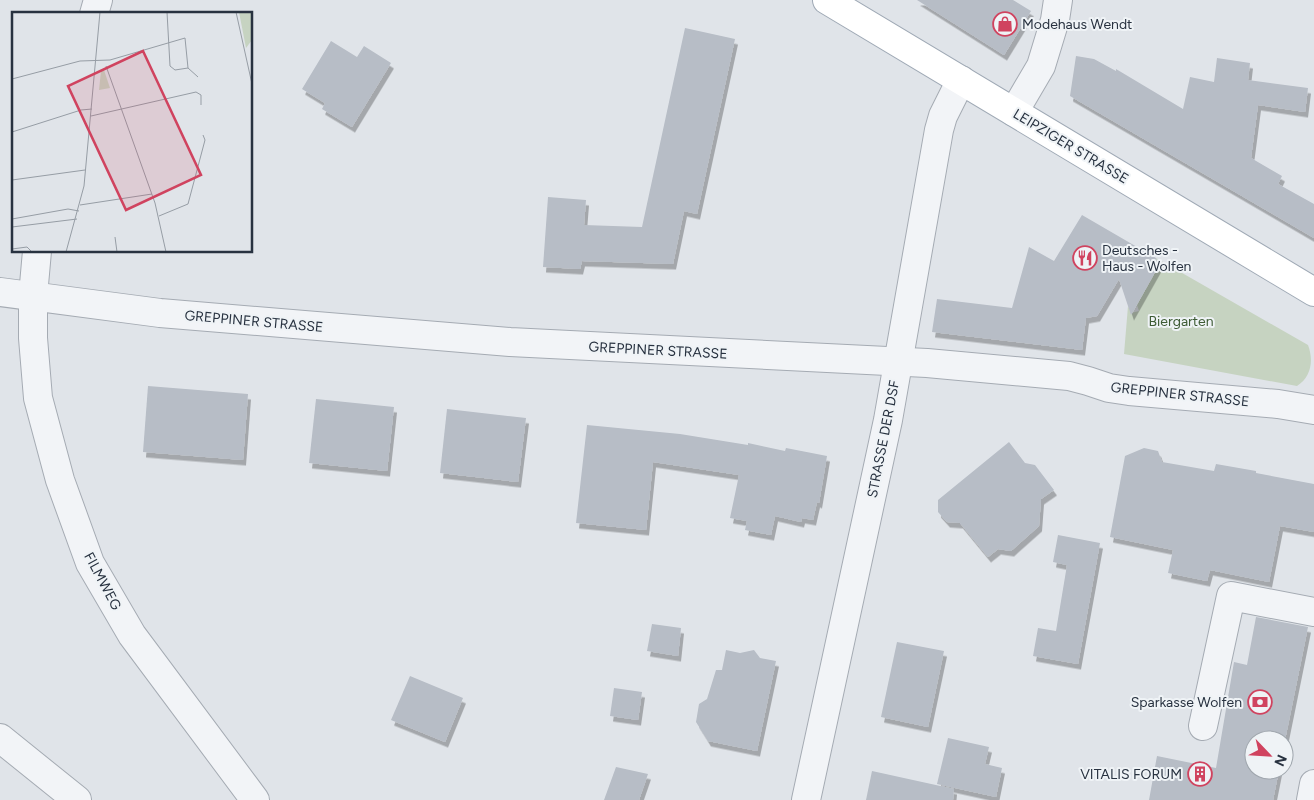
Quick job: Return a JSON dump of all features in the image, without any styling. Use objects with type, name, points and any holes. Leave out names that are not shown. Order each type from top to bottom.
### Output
[{"type":"main road","name":"LEIPZIGER STRASSE","points":[[827,0],[1314,292]]},
{"type":"street","points":[[1014,112],[1041,66],[1055,20],[1058,0]]},
{"type":"street","name":"STRASSE DER DSF","points":[[806,800],[888,420],[939,130],[943,116],[961,80]]},
{"type":"street","name":"FILMWEG","points":[[37,252],[33,296],[33,338],[38,398],[60,480],[90,563],[132,635],[255,800]]},
{"type":"street","name":"GREPPINER STRASSE","points":[[0,292],[160,313],[510,342],[927,363],[1069,376],[1116,390],[1278,404],[1314,410]]},
{"type":"street","points":[[1203,726],[1231,596],[1314,612]]},
{"type":"street","points":[[0,738],[77,800]]},
{"type":"street","points":[[1311,800],[1314,784]]},
{"type":"green space","name":"Biergarten","points":[[1156,258],[1308,345],[1311,363],[1308,373],[1302,382],[1297,386],[1124,354],[1128,306],[1131,313],[1139,311],[1137,305],[1158,267]]},
{"type":"building","points":[[917,0],[1013,0],[1031,11],[1004,55]]},
{"type":"building","points":[[685,28],[735,39],[697,214],[684,211],[673,264],[582,261],[580,269],[543,267],[548,197],[586,200],[584,225],[642,227]]},
{"type":"building","points":[[331,41],[357,57],[364,46],[391,63],[352,127],[322,109],[325,103],[302,89]]},
{"type":"building","points":[[1076,56],[1094,59],[1116,71],[1116,69],[1183,109],[1190,77],[1214,82],[1217,58],[1250,63],[1248,80],[1308,88],[1305,112],[1258,105],[1251,158],[1282,176],[1278,184],[1314,204],[1314,238],[1070,96]]},
{"type":"building","points":[[1082,215],[1156,258],[1158,267],[1131,315],[1119,279],[1097,316],[1086,318],[1082,350],[932,332],[937,299],[1012,308],[1029,247],[1054,261]]},
{"type":"building","points":[[148,386],[248,394],[243,460],[143,452]]},
{"type":"building","points":[[316,399],[394,407],[387,471],[309,463]]},
{"type":"building","points":[[447,409],[526,418],[518,482],[440,473]]},
{"type":"building","points":[[587,425],[680,434],[748,445],[748,443],[785,451],[786,448],[827,456],[819,503],[817,502],[813,520],[802,518],[801,522],[775,516],[771,535],[745,530],[747,521],[730,518],[739,475],[653,462],[646,530],[576,523]]},
{"type":"building","points":[[1009,442],[1025,463],[1035,465],[1054,490],[1041,499],[1039,526],[1011,551],[998,549],[988,557],[960,523],[947,522],[938,512],[938,500]]},
{"type":"building","points":[[1144,448],[1158,451],[1162,462],[1214,471],[1216,464],[1314,484],[1314,532],[1280,526],[1269,582],[1210,570],[1207,581],[1168,573],[1173,550],[1110,537],[1125,456]]},
{"type":"building","points":[[1058,535],[1100,543],[1078,664],[1033,656],[1038,628],[1056,631],[1067,565],[1053,562]]},
{"type":"building","name":"Sparkasse Wolfen","points":[[1256,617],[1308,627],[1287,730],[1244,730],[1244,780],[1277,780],[1273,800],[1149,800],[1157,756],[1216,768],[1234,662],[1247,665]]},
{"type":"building","points":[[652,624],[681,628],[678,656],[647,651]]},
{"type":"building","points":[[897,642],[944,651],[928,727],[881,717]]},
{"type":"building","points":[[726,650],[740,653],[754,650],[760,658],[776,661],[757,751],[708,741],[696,722],[699,704],[707,699],[716,670],[722,670]]},
{"type":"building","points":[[410,676],[463,698],[445,742],[391,720]]},
{"type":"building","points":[[614,688],[642,692],[638,720],[610,716]]},
{"type":"building","points":[[948,738],[989,747],[985,764],[1002,768],[996,797],[937,784]]},
{"type":"building","points":[[616,767],[648,774],[639,800],[604,800]]},
{"type":"building","points":[[872,771],[954,789],[953,800],[866,800]]},
{"type":"place","name":"Modehaus Wendt","points":[[1005,24]]},
{"type":"place","name":"Deutsches - Haus - Wolfen","points":[[1085,258]]},
{"type":"place","name":"Sparkasse Wolfen","points":[[1260,702]]},
{"type":"place","name":"VITALIS FORUM","points":[[1200,774]]}]
